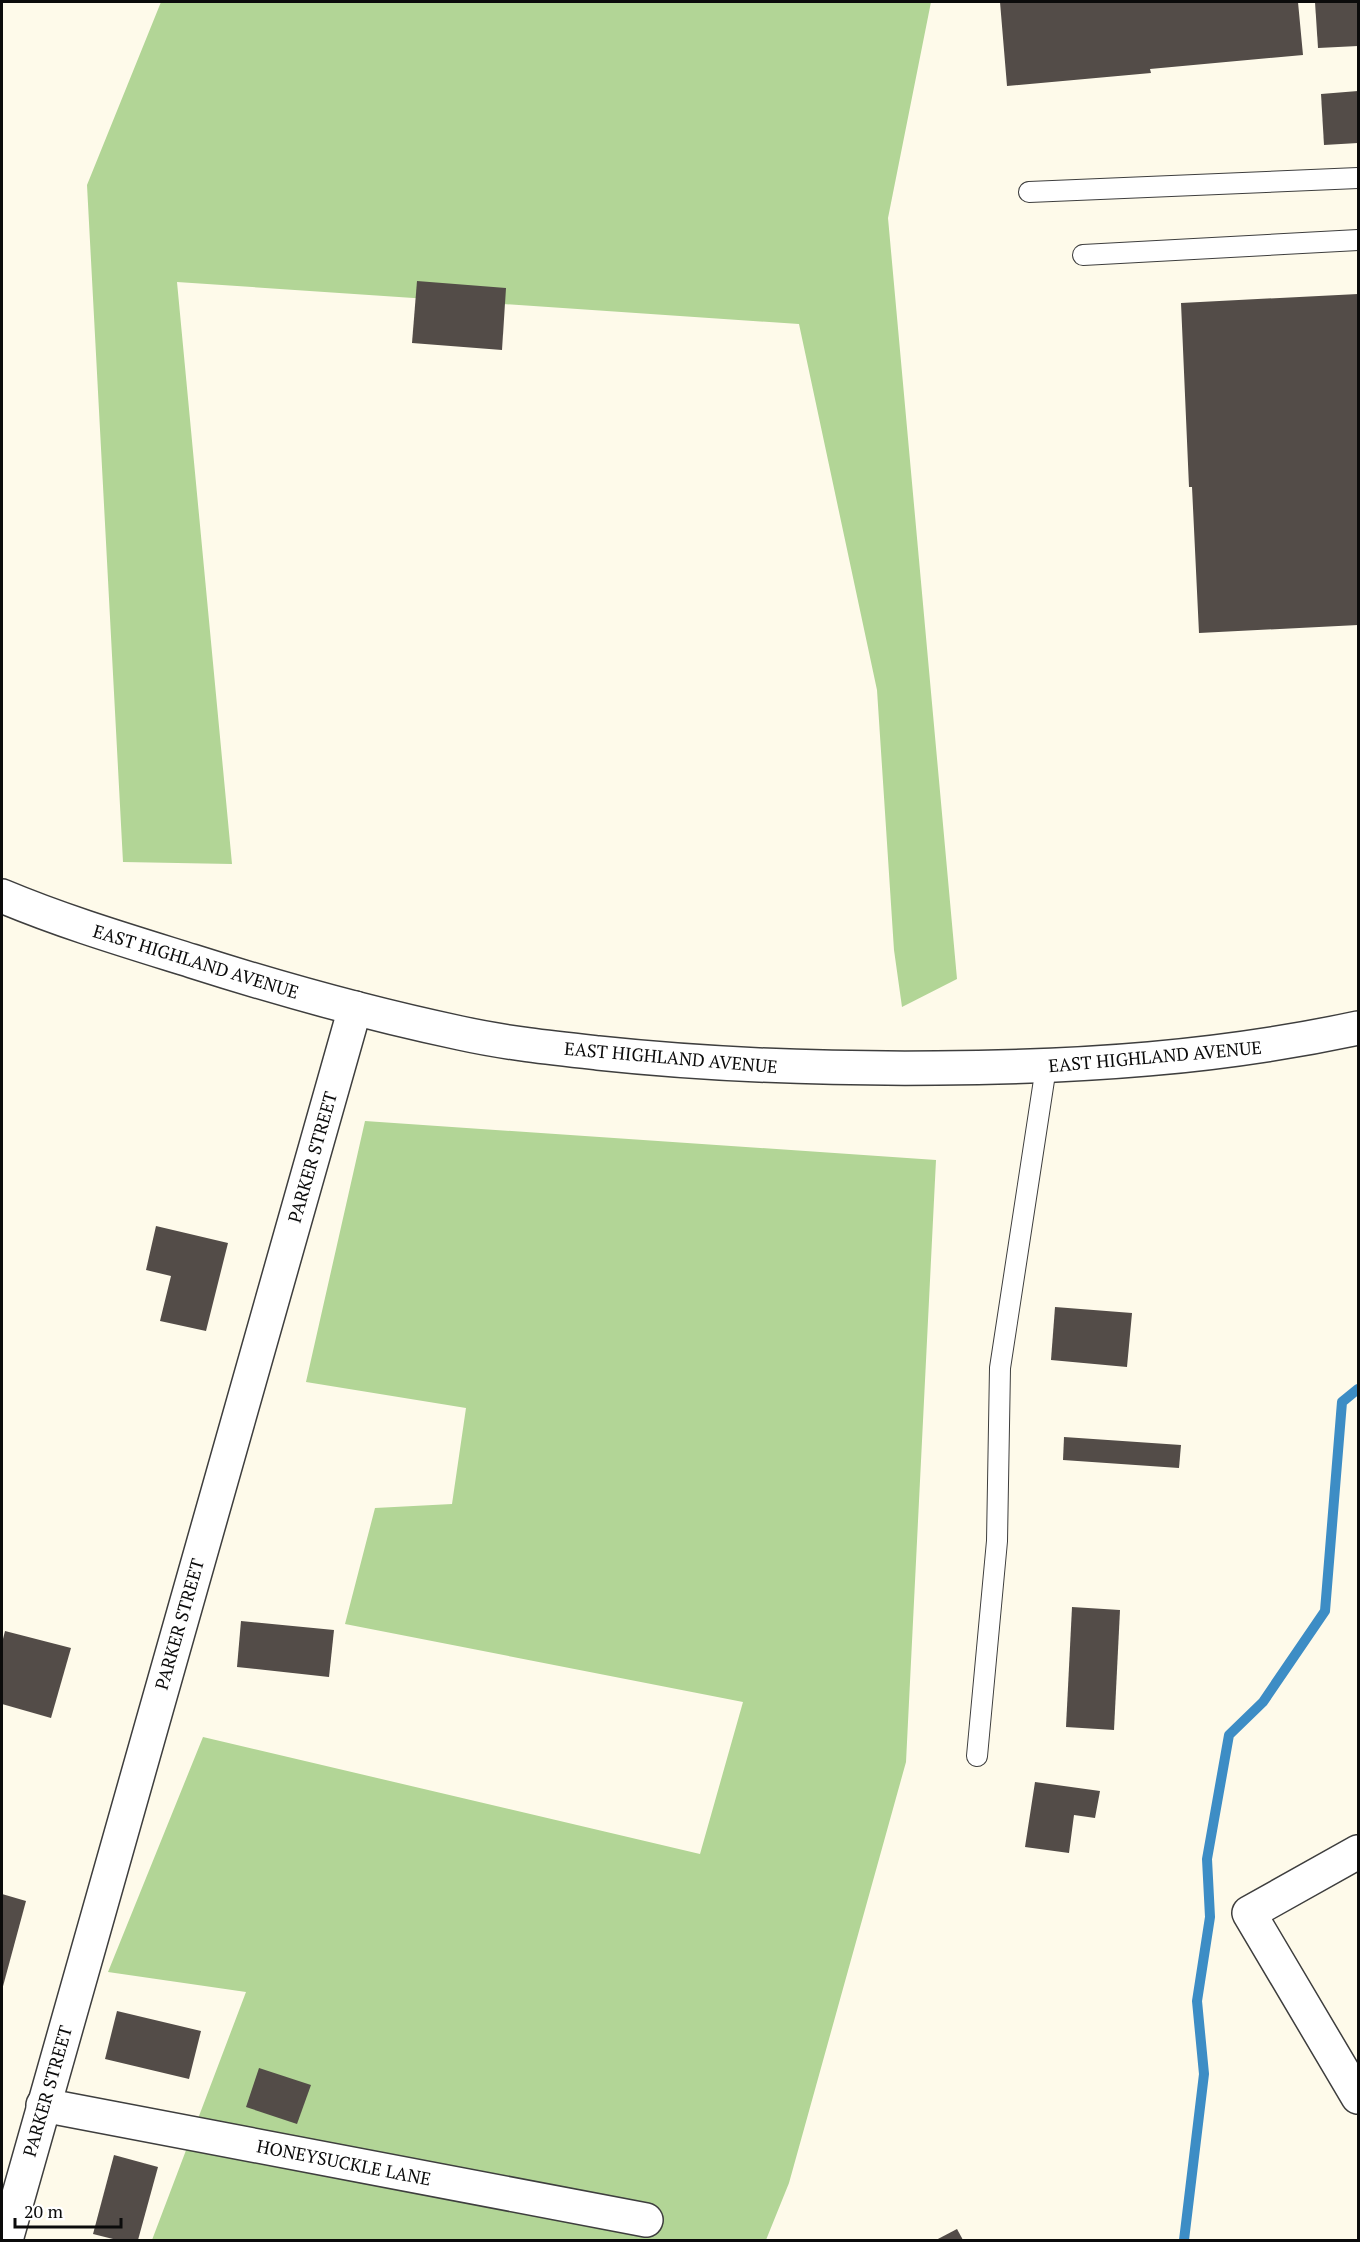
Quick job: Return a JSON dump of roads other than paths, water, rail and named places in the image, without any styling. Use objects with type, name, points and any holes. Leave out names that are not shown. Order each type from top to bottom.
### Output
[{"type":"street","name":"EAST HIGHLAND AVENUE","points":[[2,896],[66,922],[257,982],[355,1008],[463,1034],[551,1048],[686,1062],[840,1069],[1046,1067],[1183,1057],[1289,1043],[1359,1028]]},
{"type":"street","name":"PARKER STREET","points":[[6,2241],[42,2105],[355,1008]]},
{"type":"street","points":[[1359,1852],[1249,1913],[1359,2097]]},
{"type":"street","name":"HONEYSUCKLE LANE","points":[[42,2105],[646,2220]]},
{"type":"lane","points":[[1029,192],[1359,178]]},
{"type":"lane","points":[[1083,255],[1359,240]]},
{"type":"lane","points":[[977,1756],[997,1541],[1000,1368],[1046,1067]]},
{"type":"waterway","points":[[1184,2240],[1204,2074],[1197,2001],[1210,1917],[1207,1859],[1229,1735],[1263,1702],[1325,1611],[1342,1402],[1358,1389]]}]
